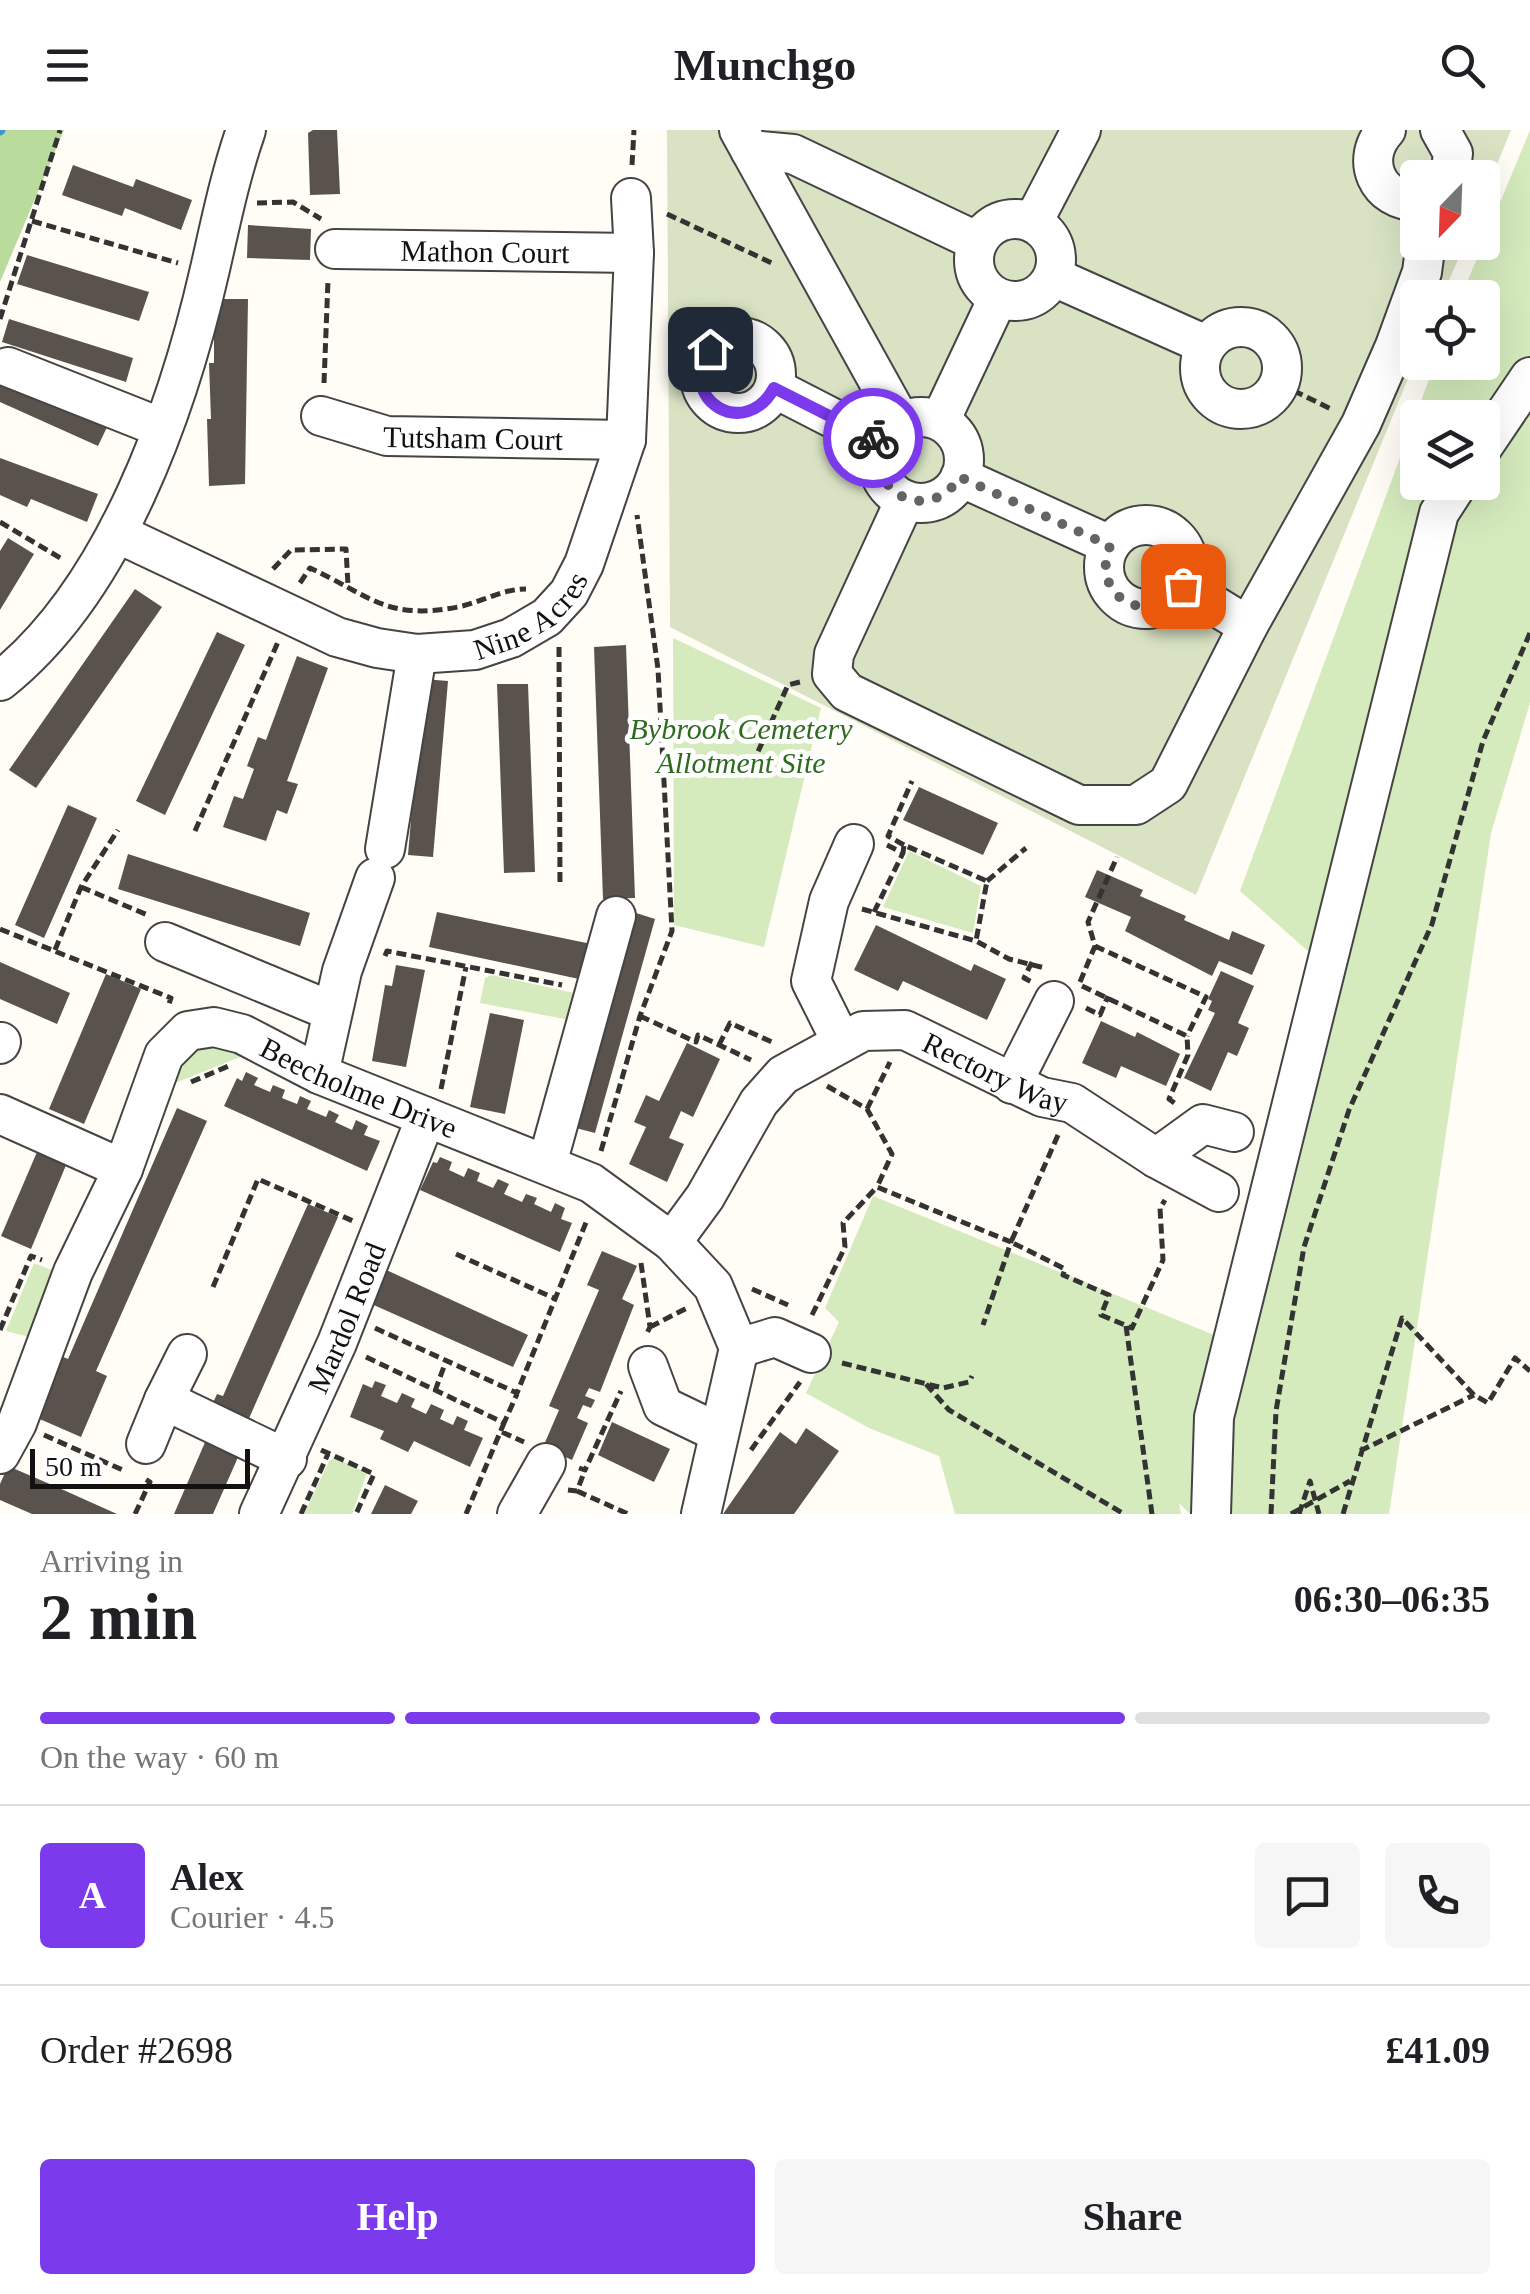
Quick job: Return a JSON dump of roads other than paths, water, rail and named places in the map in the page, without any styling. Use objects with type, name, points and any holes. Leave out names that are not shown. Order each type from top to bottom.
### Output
[{"type":"street","points":[[0,682],[50,635],[92,578],[118,532],[162,428],[209,272],[222,204],[246,130]]},
{"type":"street","points":[[1034,222],[1082,130]]},
{"type":"street","points":[[1440,130],[1453,153],[1452,160]]},
{"type":"street","points":[[1369,135],[1377,180],[1400,199]]},
{"type":"street","points":[[745,140],[792,154],[978,242]]},
{"type":"street","points":[[745,140],[891,432],[878,470],[893,493],[918,503],[943,496],[960,477],[963,452],[958,440],[940,422],[926,418],[891,432],[774,388]]},
{"type":"street","name":"Nine Acres","points":[[118,532],[338,636],[417,654],[474,650],[511,638],[558,606],[584,564],[626,440],[634,253],[646,205]]},
{"type":"street","points":[[1008,219],[1034,222],[1052,240],[1056,252],[1054,278],[1036,297],[1011,302],[998,298],[979,280],[974,268],[978,242],[996,224],[1008,219]]},
{"type":"street","name":"Mathon Court","points":[[335,249],[634,253]]},
{"type":"street","points":[[905,500],[834,654],[832,674],[847,692],[1079,805],[1136,805],[1168,784],[1248,626],[1361,424],[1402,328],[1424,260]]},
{"type":"street","points":[[1054,278],[1206,345]]},
{"type":"street","points":[[940,422],[998,298]]},
{"type":"street","points":[[1227,328],[1254,328],[1276,344],[1282,357],[1280,384],[1262,404],[1248,408],[1222,404],[1203,384],[1200,371],[1206,345],[1227,328]]},
{"type":"street","points":[[8,368],[162,428]]},
{"type":"street","points":[[1500,421],[1530,377]]},
{"type":"street","name":"Tutsham Court","points":[[321,416],[388,436],[626,440]]},
{"type":"street","points":[[960,477],[1110,546]]},
{"type":"street","points":[[1211,1514],[1214,1417],[1438,513],[1447,500]]},
{"type":"street","points":[[1146,525],[1172,534],[1187,558],[1183,586],[1175,597],[1152,608],[1126,604],[1115,595],[1104,571],[1110,546],[1119,534],[1146,525]]},
{"type":"street","points":[[1183,586],[1248,626]]},
{"type":"street","points":[[319,1074],[342,971],[380,864],[417,654]]},
{"type":"street","points":[[665,1236],[705,1197],[760,1102],[807,1062],[811,982],[830,901],[854,844]]},
{"type":"street","points":[[548,1164],[616,916]]},
{"type":"street","points":[[165,942],[332,1011]]},
{"type":"street","points":[[1012,1084],[1067,993]]},
{"type":"street","name":"Beecholme Drive","points":[[123,1169],[151,1086],[172,1047],[188,1031],[214,1027],[262,1044],[319,1074],[591,1183],[665,1236],[717,1297],[739,1348]]},
{"type":"street","name":"Rectory Way","points":[[807,1062],[863,1032],[906,1030],[1012,1084],[1072,1103],[1168,1165],[1219,1192]]},
{"type":"street","points":[[0,1114],[123,1169],[73,1272],[8,1439]]},
{"type":"street","name":"Mardol Road","points":[[259,1514],[304,1449],[341,1328],[378,1232],[429,1119]]},
{"type":"street","points":[[1168,1165],[1204,1124],[1234,1132]]},
{"type":"street","points":[[701,1514],[739,1348],[775,1337],[816,1354]]},
{"type":"street","points":[[144,1461],[164,1400],[187,1354]]},
{"type":"street","points":[[638,1364],[663,1406],[717,1432]]},
{"type":"street","points":[[164,1400],[304,1449]]},
{"type":"street","points":[[517,1514],[549,1458]]},
{"type":"park label","name":"Bybrook Cemetery Allotment Site","points":[[741,745]]}]
